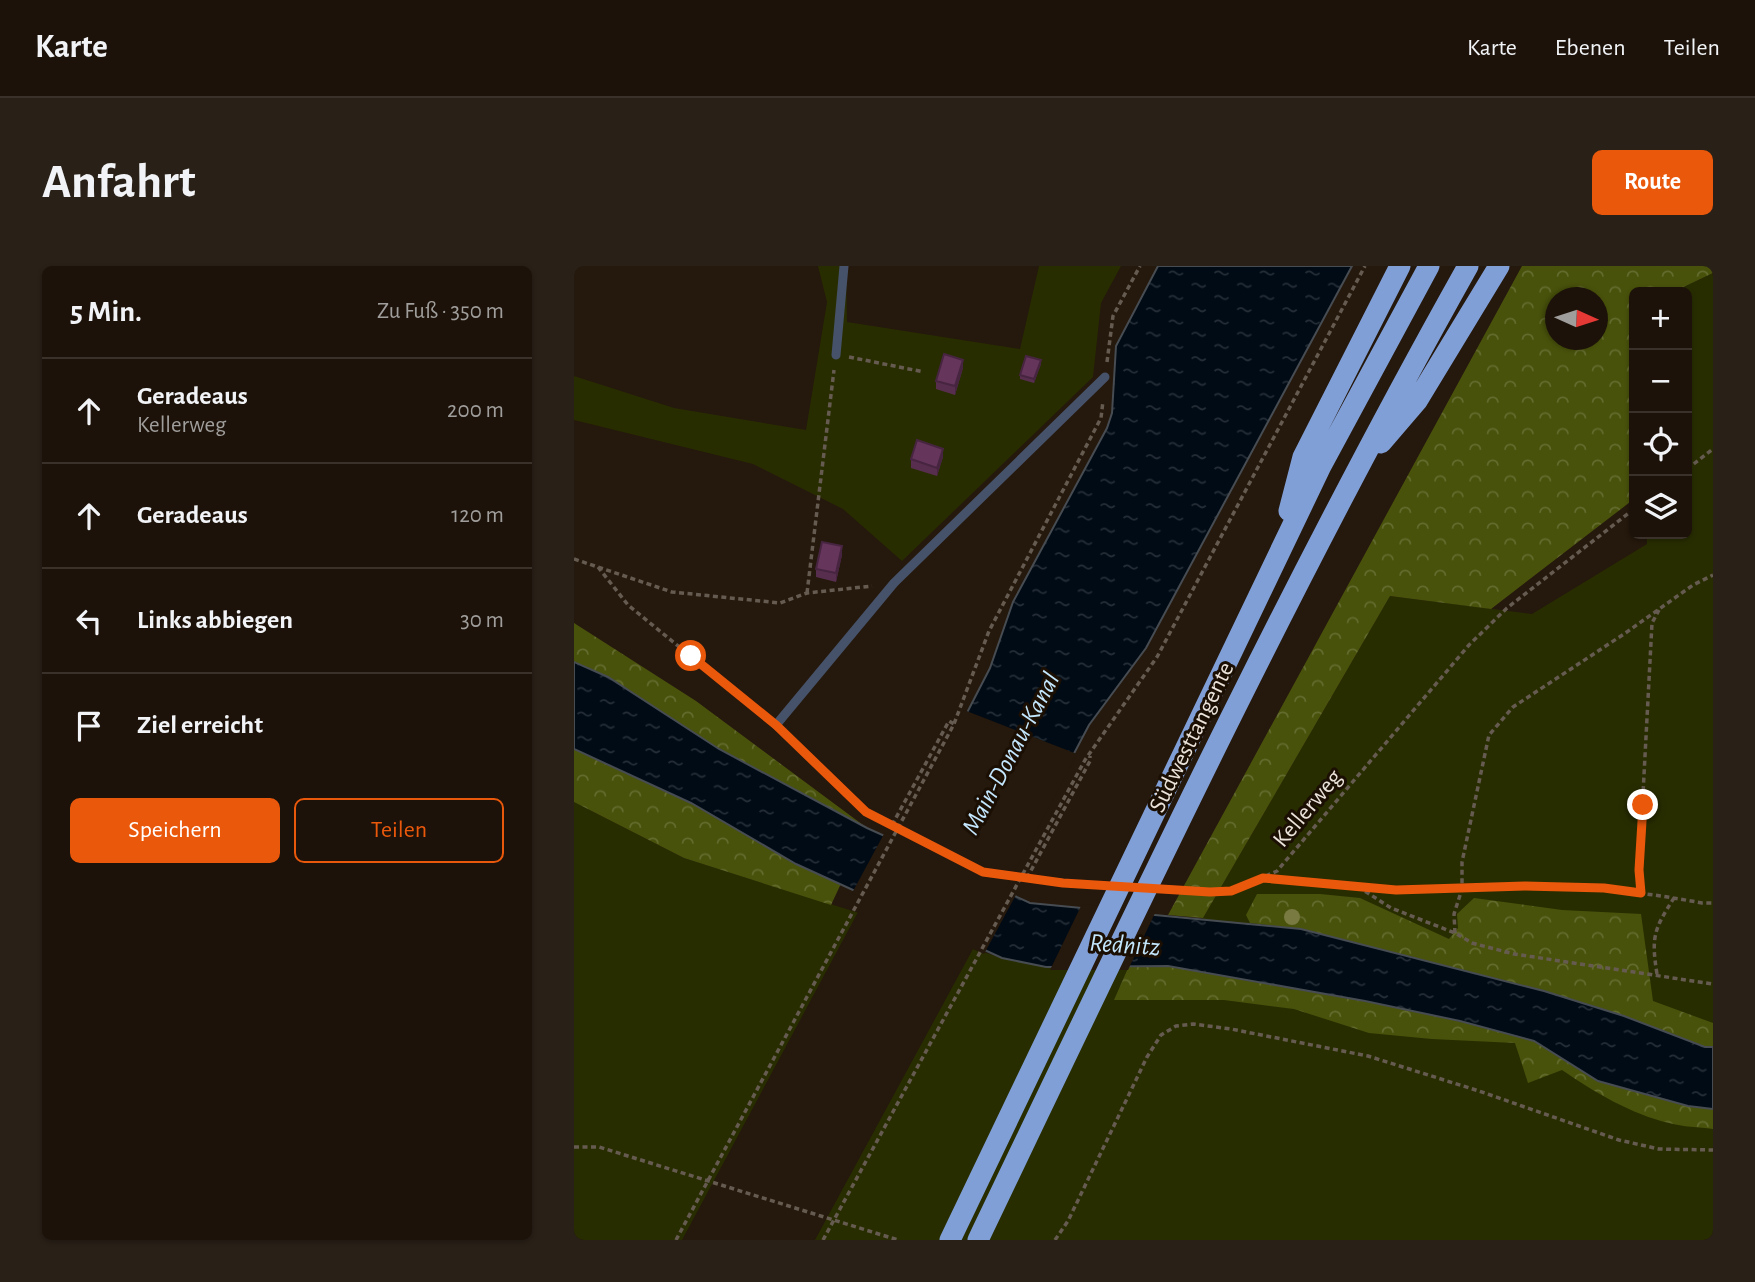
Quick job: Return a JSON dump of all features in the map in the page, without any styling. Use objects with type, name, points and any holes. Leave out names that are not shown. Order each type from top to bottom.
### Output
[{"type":"highway","points":[[1279,554],[1303,457],[1400,266]]},
{"type":"highway","name":"Südwesttangente","points":[[950,1240],[1279,554],[1363,385],[1429,266]]},
{"type":"highway","name":"Südwesttangente","points":[[978,1240],[1156,879],[1257,662],[1468,266]]},
{"type":"highway","points":[[1357,471],[1417,401],[1499,266]]},
{"type":"lane","points":[[836,355],[844,266]]},
{"type":"lane","points":[[776,725],[894,583],[1105,377]]},
{"type":"path","points":[[676,1240],[954,724],[989,631],[1101,418],[1113,316],[1140,266]]},
{"type":"path","points":[[823,1240],[1085,760],[1157,657],[1365,266]]},
{"type":"path","points":[[807,593],[836,355],[924,372]]},
{"type":"path","points":[[1692,465],[1713,449]]},
{"type":"path","name":"Kellerweg","points":[[1156,879],[1210,892],[1231,891],[1277,871],[1442,676],[1507,608],[1629,513]]},
{"type":"path","points":[[574,559],[672,592],[780,603],[807,593],[894,583]]},
{"type":"path","points":[[598,568],[628,605],[776,725],[866,812],[983,872],[1103,886]]},
{"type":"path","points":[[1455,933],[1454,914],[1462,889],[1462,862],[1489,735],[1513,707],[1693,585],[1713,575]]},
{"type":"path","points":[[1641,893],[1639,870],[1652,623],[1660,609]]},
{"type":"path","points":[[892,825],[949,721],[954,724]]},
{"type":"path","points":[[1027,878],[1090,761],[1090,754]]},
{"type":"path","points":[[1263,878],[1396,890],[1525,886],[1604,888],[1702,904],[1713,903]]},
{"type":"path","points":[[1357,886],[1391,908],[1455,933],[1472,943],[1514,954],[1713,984]]},
{"type":"path","points":[[1657,975],[1653,951],[1657,923],[1674,898]]},
{"type":"path","points":[[1055,1240],[1068,1221],[1147,1057],[1161,1035],[1176,1026],[1193,1024],[1231,1029],[1368,1056],[1619,1140],[1659,1149],[1713,1150]]},
{"type":"path","points":[[574,1147],[599,1147],[898,1240]]},
{"type":"green space","points":[[818,266],[846,266],[847,322],[1020,349],[1039,266],[1121,266],[1101,303],[1093,377],[902,561],[843,509],[753,464],[574,420],[574,376],[674,408],[806,430],[827,302]]},
{"type":"green space","points":[[1522,266],[1713,266],[1713,273],[1684,287],[1629,287],[1629,503],[1491,609],[1390,596],[1203,918],[1168,915]]},
{"type":"green space","points":[[1713,273],[1713,1240],[574,1240],[574,802],[684,858],[1002,958],[1046,967],[1168,966],[1203,918],[1390,596],[1532,614],[1647,544],[1647,539],[1692,539],[1692,287],[1684,287]]},
{"type":"green space","points":[[574,623],[696,701],[867,828],[831,905],[684,858],[574,802]]},
{"type":"green space","points":[[1257,894],[1320,894],[1360,898],[1449,939],[1458,928],[1457,914],[1474,898],[1562,910],[1641,914],[1653,1001],[1713,1023],[1713,1047],[1705,1047],[1624,1016],[1544,991],[1301,929],[1250,923],[1246,915]]},
{"type":"green space","points":[[1129,966],[1168,966],[1365,1001],[1460,1021],[1534,1041],[1598,1081],[1688,1106],[1713,1109],[1713,1129],[1674,1124],[1641,1114],[1600,1094],[1562,1070],[1528,1083],[1515,1043],[1369,1033],[1294,1009],[1224,1000],[1114,1000]]},
{"type":"water","points":[[1158,266],[1352,266],[1146,648],[1089,725],[1002,890],[1030,903],[1301,929],[1544,991],[1624,1016],[1705,1047],[1713,1047],[1713,1109],[1688,1106],[1598,1081],[1534,1041],[1460,1021],[1168,966],[1046,967],[1002,958],[796,864],[691,803],[574,749],[574,662],[608,677],[719,749],[900,843],[990,668],[1013,602],[1107,428],[1112,413],[1116,346]]},
{"type":"pier","points":[[964,710],[1077,754],[1006,888],[1017,893],[984,954],[973,949],[815,1240],[682,1240],[865,899],[852,893],[885,832],[898,838]]},
{"type":"pier","points":[[1082,904],[1156,911],[1128,970],[1050,970]]},
{"type":"building","points":[[944,354],[963,360],[955,386],[936,381]]},
{"type":"building","points":[[1026,356],[1041,360],[1034,379],[1020,375]]},
{"type":"building","points":[[917,440],[943,449],[937,468],[911,459]]},
{"type":"building","points":[[822,542],[842,546],[836,573],[816,569]]},
{"type":"route","points":[[691,656],[776,725],[866,812],[983,872],[1063,883],[1210,892],[1231,891],[1263,878],[1396,890],[1525,886],[1604,888],[1641,893],[1639,870],[1643,805]]},
{"type":"water label","name":"Main-Donau-Kanal","points":[[1010,753]]},
{"type":"water label","name":"Rednitz","points":[[1125,944]]}]
